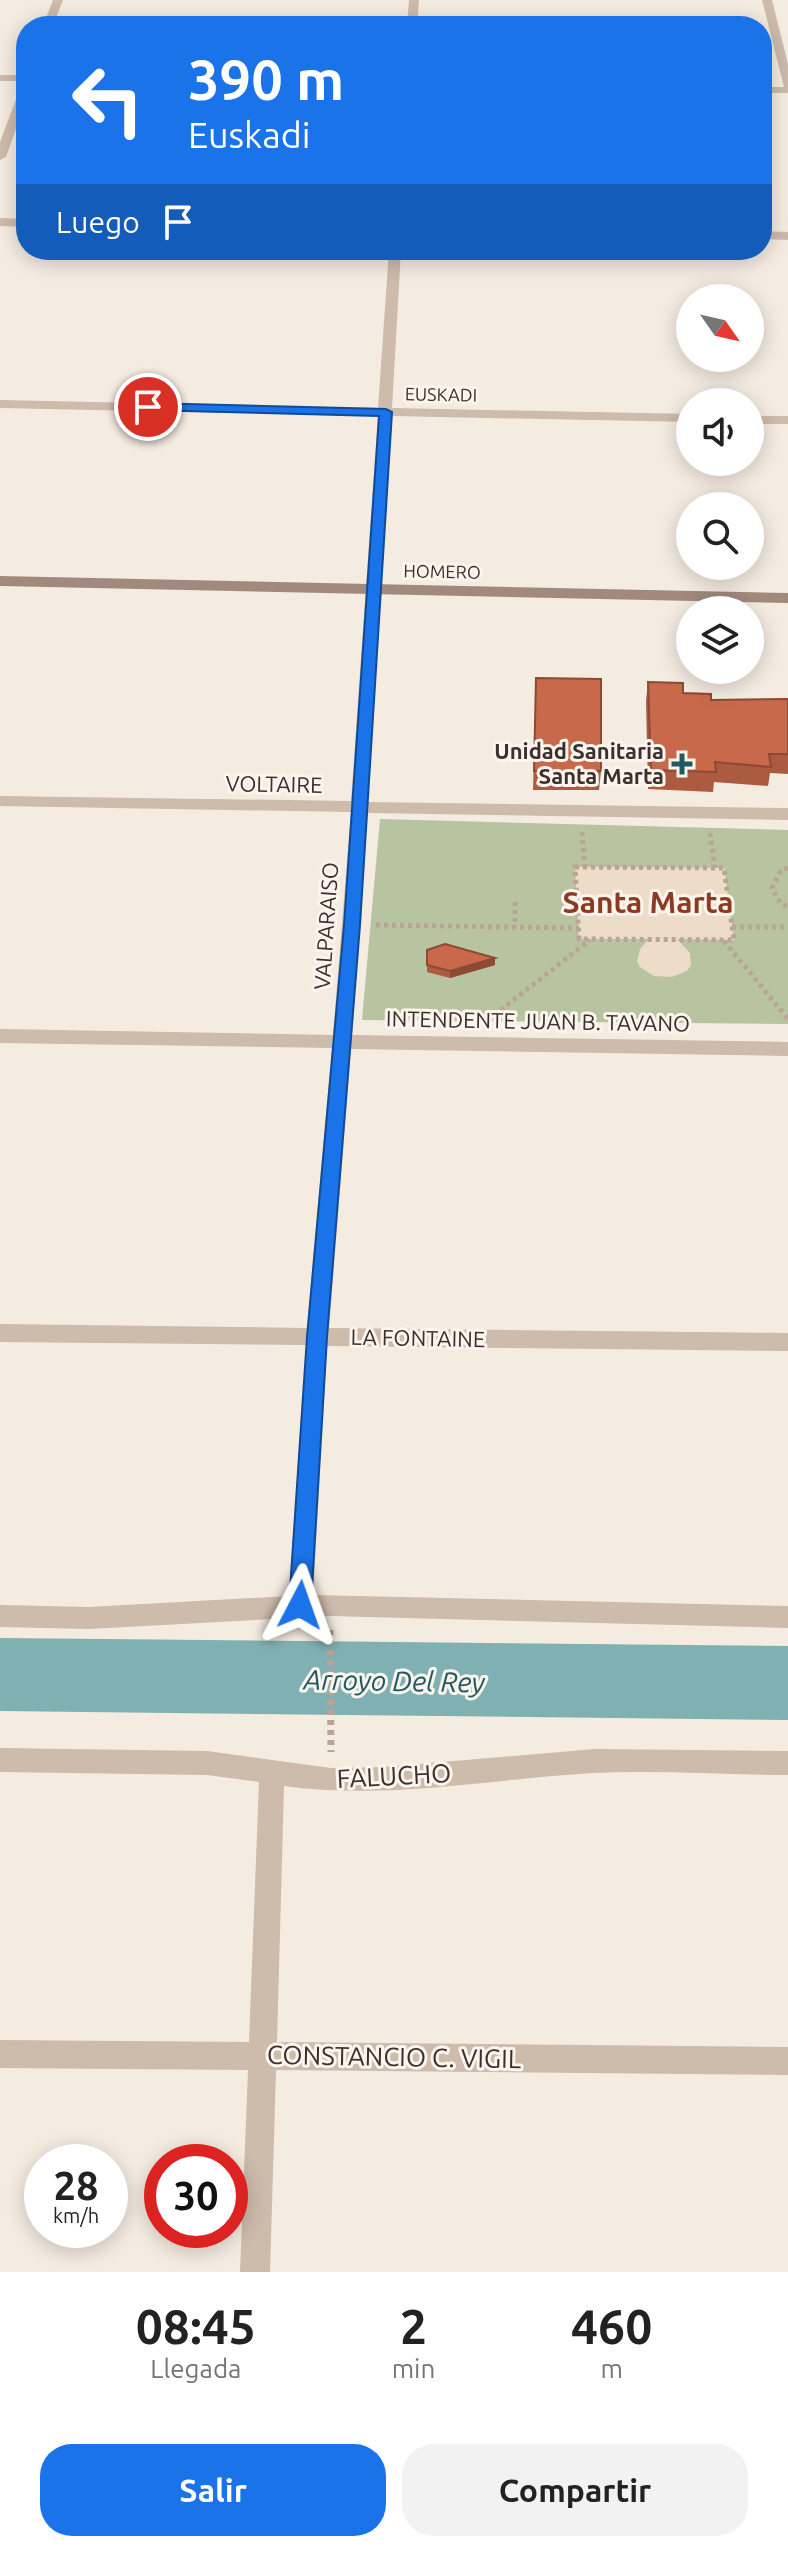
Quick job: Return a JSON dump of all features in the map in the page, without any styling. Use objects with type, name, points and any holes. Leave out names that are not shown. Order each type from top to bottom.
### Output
[{"type":"main road","name":"HOMERO","points":[[0,581],[788,598]]},
{"type":"street","points":[[772,21],[788,88]]},
{"type":"street","points":[[0,157],[16,113]]},
{"type":"street","name":"VALPARAISO","points":[[300,1605],[317,1337],[352,925],[357,807],[394,260]]},
{"type":"street","name":"EUSKADI","points":[[0,404],[676,418]]},
{"type":"street","points":[[764,420],[788,420]]},
{"type":"street","name":"VOLTAIRE","points":[[0,801],[788,814]]},
{"type":"street","name":"INTENDENTE JUAN B. TAVANO","points":[[0,1036],[788,1049]]},
{"type":"street","name":"LA FONTAINE","points":[[0,1333],[788,1342]]},
{"type":"street","points":[[0,1616],[89,1618],[300,1605],[788,1617]]},
{"type":"street","name":"FALUCHO","points":[[0,1760],[207,1763],[331,1780],[383,1779],[595,1761],[788,1763]]},
{"type":"street","points":[[255,2272],[272,1773]]},
{"type":"street","name":"CONSTANCIO C. VIGIL","points":[[0,2054],[788,2061]]},
{"type":"path","points":[[580,809],[585,867]]},
{"type":"path","points":[[708,812],[715,868]]},
{"type":"path","points":[[575,867],[715,868],[724,868],[734,940],[579,939],[575,867]]},
{"type":"path","points":[[788,868],[781,870],[772,888],[781,904],[788,907]]},
{"type":"path","points":[[515,902],[515,927]]},
{"type":"path","points":[[352,925],[579,928]]},
{"type":"path","points":[[732,927],[788,927]]},
{"type":"path","points":[[457,1045],[591,939]]},
{"type":"path","points":[[724,940],[788,1019]]},
{"type":"path","points":[[330,1638],[331,1734]]},
{"type":"green space","points":[[380,819],[788,830],[788,1024],[362,1020]]},
{"type":"shaded area","points":[[575,867],[724,868],[734,940],[677,939],[690,953],[691,965],[687,971],[672,977],[654,976],[640,967],[637,961],[640,949],[649,939],[579,939]]},
{"type":"water","name":"Arroyo Del Rey","points":[[0,1638],[788,1646],[788,1720],[0,1711]]},
{"type":"building","points":[[536,678],[601,679],[601,771],[534,771]]},
{"type":"building","points":[[648,682],[683,684],[683,693],[711,694],[711,700],[788,699],[788,754],[769,754],[771,767],[715,762],[716,772],[651,770]]},
{"type":"building","points":[[445,944],[495,958],[450,971],[427,965],[427,950]]},
{"type":"place","name":"Unidad Sanitaria Santa Marta","points":[[682,764]]},
{"type":"district","name":"Santa Marta","points":[[648,903]]},
{"type":"route","points":[[148,407],[386,412],[357,807],[352,925],[317,1337],[300,1605]]}]
